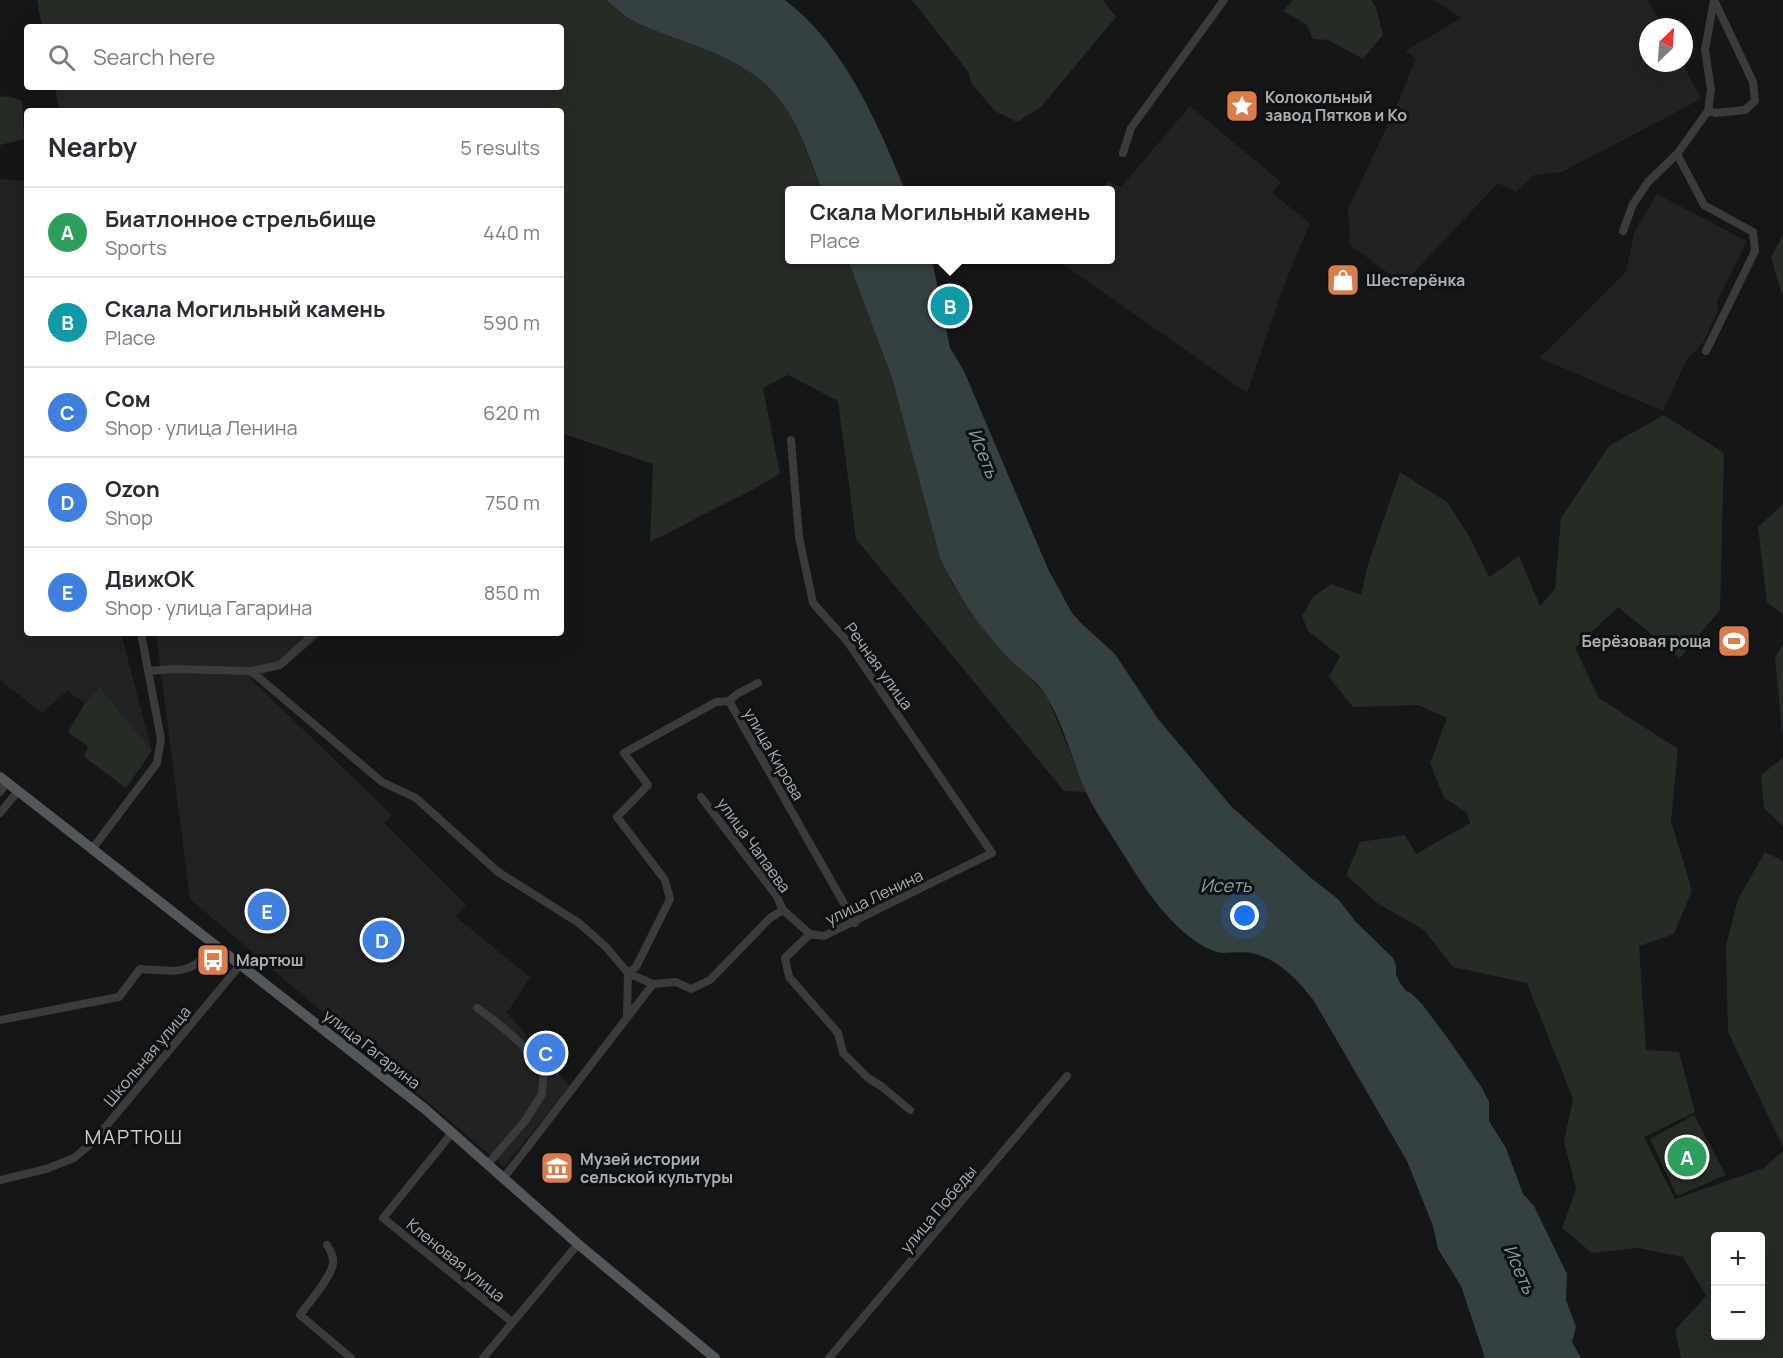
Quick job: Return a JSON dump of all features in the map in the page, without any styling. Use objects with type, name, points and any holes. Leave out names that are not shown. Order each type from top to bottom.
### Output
[{"type":"main road","name":"улица Гагарина","points":[[4,780],[406,1094],[578,1244],[715,1358]]},
{"type":"street","points":[[1123,153],[1131,128],[1224,0]]},
{"type":"street","points":[[1623,231],[1633,204],[1648,182],[1677,154],[1708,111],[1711,90],[1705,50],[1714,0]]},
{"type":"street","points":[[1708,111],[1716,113],[1745,110],[1755,101],[1753,82],[1714,0]]},
{"type":"street","points":[[1677,154],[1704,205],[1753,232],[1755,251],[1706,351]]},
{"type":"street","name":"Речная улица","points":[[791,440],[799,537],[813,603],[847,640],[992,853]]},
{"type":"street","points":[[93,848],[157,763],[161,739],[142,636]]},
{"type":"street","points":[[148,671],[174,669],[251,671],[280,665],[312,636]]},
{"type":"street","points":[[251,671],[382,782],[416,798],[498,872],[579,923],[605,946],[628,973],[653,984],[676,982],[691,989],[710,980],[770,918],[783,910]]},
{"type":"street","points":[[729,701],[758,683]]},
{"type":"street","name":"улица Кирова","points":[[628,973],[636,967],[670,899],[665,880],[617,817],[648,785],[624,753],[716,702],[729,701],[855,923]]},
{"type":"street","points":[[0,792],[4,780]]},
{"type":"street","points":[[0,813],[18,791]]},
{"type":"street","name":"улица Чапаева","points":[[701,797],[776,895],[783,910]]},
{"type":"street","name":"улица Ленина","points":[[783,910],[810,934],[824,936],[855,923],[992,853]]},
{"type":"street","points":[[810,934],[785,958],[789,977],[838,1033],[843,1053],[868,1078],[910,1110]]},
{"type":"street","points":[[0,1020],[119,997],[140,969],[183,971],[201,962],[217,945]]},
{"type":"street","name":"Школьная улица","points":[[0,1180],[46,1169],[75,1158],[93,1142],[241,964]]},
{"type":"street","points":[[627,1015],[628,973]]},
{"type":"street","points":[[503,1179],[653,984]]},
{"type":"street","points":[[477,1008],[507,1029],[544,1069],[542,1094],[525,1121],[487,1165]]},
{"type":"street","name":"улица Победы","points":[[829,1358],[1067,1076]]},
{"type":"street","name":"Кленовая улица","points":[[453,1133],[383,1218],[512,1322]]},
{"type":"street","points":[[483,1358],[578,1244]]},
{"type":"street","points":[[327,1245],[332,1252],[334,1263],[327,1277],[300,1315],[351,1358]]},
{"type":"shaded area","points":[[37,0],[606,0],[635,22],[712,52],[749,71],[779,99],[793,120],[820,186],[785,186],[785,264],[849,264],[892,378],[940,558],[952,583],[975,618],[1047,696],[1086,792],[1064,791],[856,539],[838,401],[788,375],[763,388],[780,474],[650,542],[653,464],[564,434],[564,108],[58,108],[56,90],[564,90],[564,24],[41,24]]},
{"type":"shaded area","points":[[912,0],[1103,0],[1116,17],[1040,108],[1017,122],[995,111],[971,83],[969,73]]},
{"type":"shaded area","points":[[1293,0],[1371,0],[1376,7],[1383,35],[1363,59],[1328,40],[1313,39],[1306,24],[1283,11]]},
{"type":"shaded area","points":[[1434,0],[1648,0],[1658,18],[1639,18],[1639,72],[1687,72],[1701,99],[1562,172],[1534,175],[1516,192],[1498,183],[1403,284],[1350,245],[1348,209],[1397,105],[1416,58],[1405,51],[1461,18]]},
{"type":"shaded area","points":[[8,96],[22,101],[24,139],[0,145],[0,97]]},
{"type":"shaded area","points":[[1190,106],[1281,182],[1272,193],[1310,223],[1283,288],[1247,393],[1063,264],[1115,264],[1115,186],[1104,186],[1108,181],[1121,187]]},
{"type":"shaded area","points":[[0,179],[24,181],[24,636],[122,636],[152,751],[100,687],[85,703],[67,691],[42,713],[0,680]]},
{"type":"shaded area","points":[[1657,194],[1747,241],[1717,301],[1718,311],[1703,343],[1687,359],[1663,411],[1540,358],[1626,272],[1634,233]]},
{"type":"shaded area","points":[[1783,234],[1783,297],[1771,258]]},
{"type":"shaded area","points":[[1664,415],[1724,453],[1720,610],[1680,658],[1618,607],[1575,648],[1599,698],[1678,749],[1671,821],[1692,891],[1674,934],[1639,946],[1646,1050],[1679,1052],[1695,1112],[1644,1137],[1675,1199],[1764,1168],[1783,1151],[1783,1358],[1681,1358],[1675,1330],[1706,1296],[1683,1257],[1638,1248],[1592,1253],[1562,1228],[1576,1189],[1564,1141],[1573,1099],[1527,983],[1453,967],[1424,930],[1377,903],[1346,875],[1360,842],[1405,835],[1416,854],[1470,823],[1467,813],[1444,798],[1430,763],[1447,718],[1418,705],[1353,707],[1329,677],[1340,656],[1308,631],[1302,616],[1313,597],[1331,584],[1361,595],[1368,564],[1400,472],[1447,502],[1469,536],[1489,577],[1519,556],[1540,606],[1555,589],[1561,518],[1609,446]]},
{"type":"shaded area","points":[[1783,504],[1783,615],[1767,602],[1758,527]]},
{"type":"shaded area","points":[[156,636],[321,636],[284,667],[251,679],[392,815],[384,823],[466,905],[456,917],[530,977],[507,1013],[570,1086],[504,1167],[190,899]]},
{"type":"shaded area","points":[[1783,644],[1783,741],[1775,658]]},
{"type":"shaded area","points":[[100,687],[152,751],[126,788],[84,757],[88,746],[68,732],[85,703]]},
{"type":"shaded area","points":[[1783,758],[1783,826],[1764,808],[1761,775]]},
{"type":"shaded area","points":[[1765,852],[1783,861],[1783,1147],[1728,1032],[1726,946],[1738,899]]},
{"type":"shaded area","points":[[1694,1115],[1726,1175],[1677,1196],[1650,1139]]},
{"type":"water","points":[[606,0],[785,0],[806,19],[842,62],[871,112],[903,186],[820,186],[793,120],[779,99],[765,84],[749,71],[731,61],[635,22]]},
{"type":"water","name":"Исеть","points":[[849,264],[933,264],[950,348],[964,371],[1048,569],[1072,613],[1115,654],[1158,719],[1231,806],[1311,878],[1338,899],[1356,922],[1393,958],[1400,983],[1422,1004],[1482,1088],[1489,1102],[1489,1121],[1506,1148],[1523,1194],[1534,1206],[1567,1274],[1566,1300],[1576,1327],[1572,1342],[1581,1358],[1485,1358],[1461,1286],[1438,1249],[1433,1226],[1407,1161],[1314,1001],[1295,979],[1273,961],[1251,953],[1216,952],[1196,942],[1165,913],[1142,883],[1088,797],[1047,697],[984,630],[960,595],[940,558],[892,378]]},
{"type":"place","name":"Колокольный завод Пятков и Ко","points":[[1242,106]]},
{"type":"place","name":"Шестерёнка","points":[[1343,280]]},
{"type":"place","name":"Скала Могильный камень","points":[[950,306]]},
{"type":"place","name":"Берёзовая роща","points":[[1734,641]]},
{"type":"place","name":"ДвижОК","points":[[267,911]]},
{"type":"place","name":"Ozon","points":[[382,940]]},
{"type":"place","name":"Мартюш","points":[[213,960]]},
{"type":"place","name":"Сом","points":[[546,1053]]},
{"type":"place","name":"Биатлонное стрельбище","points":[[1687,1157]]},
{"type":"place","name":"Музей истории сельской культуры","points":[[557,1168]]},
{"type":"district","name":"МАРТЮШ","points":[[134,1136]]}]
